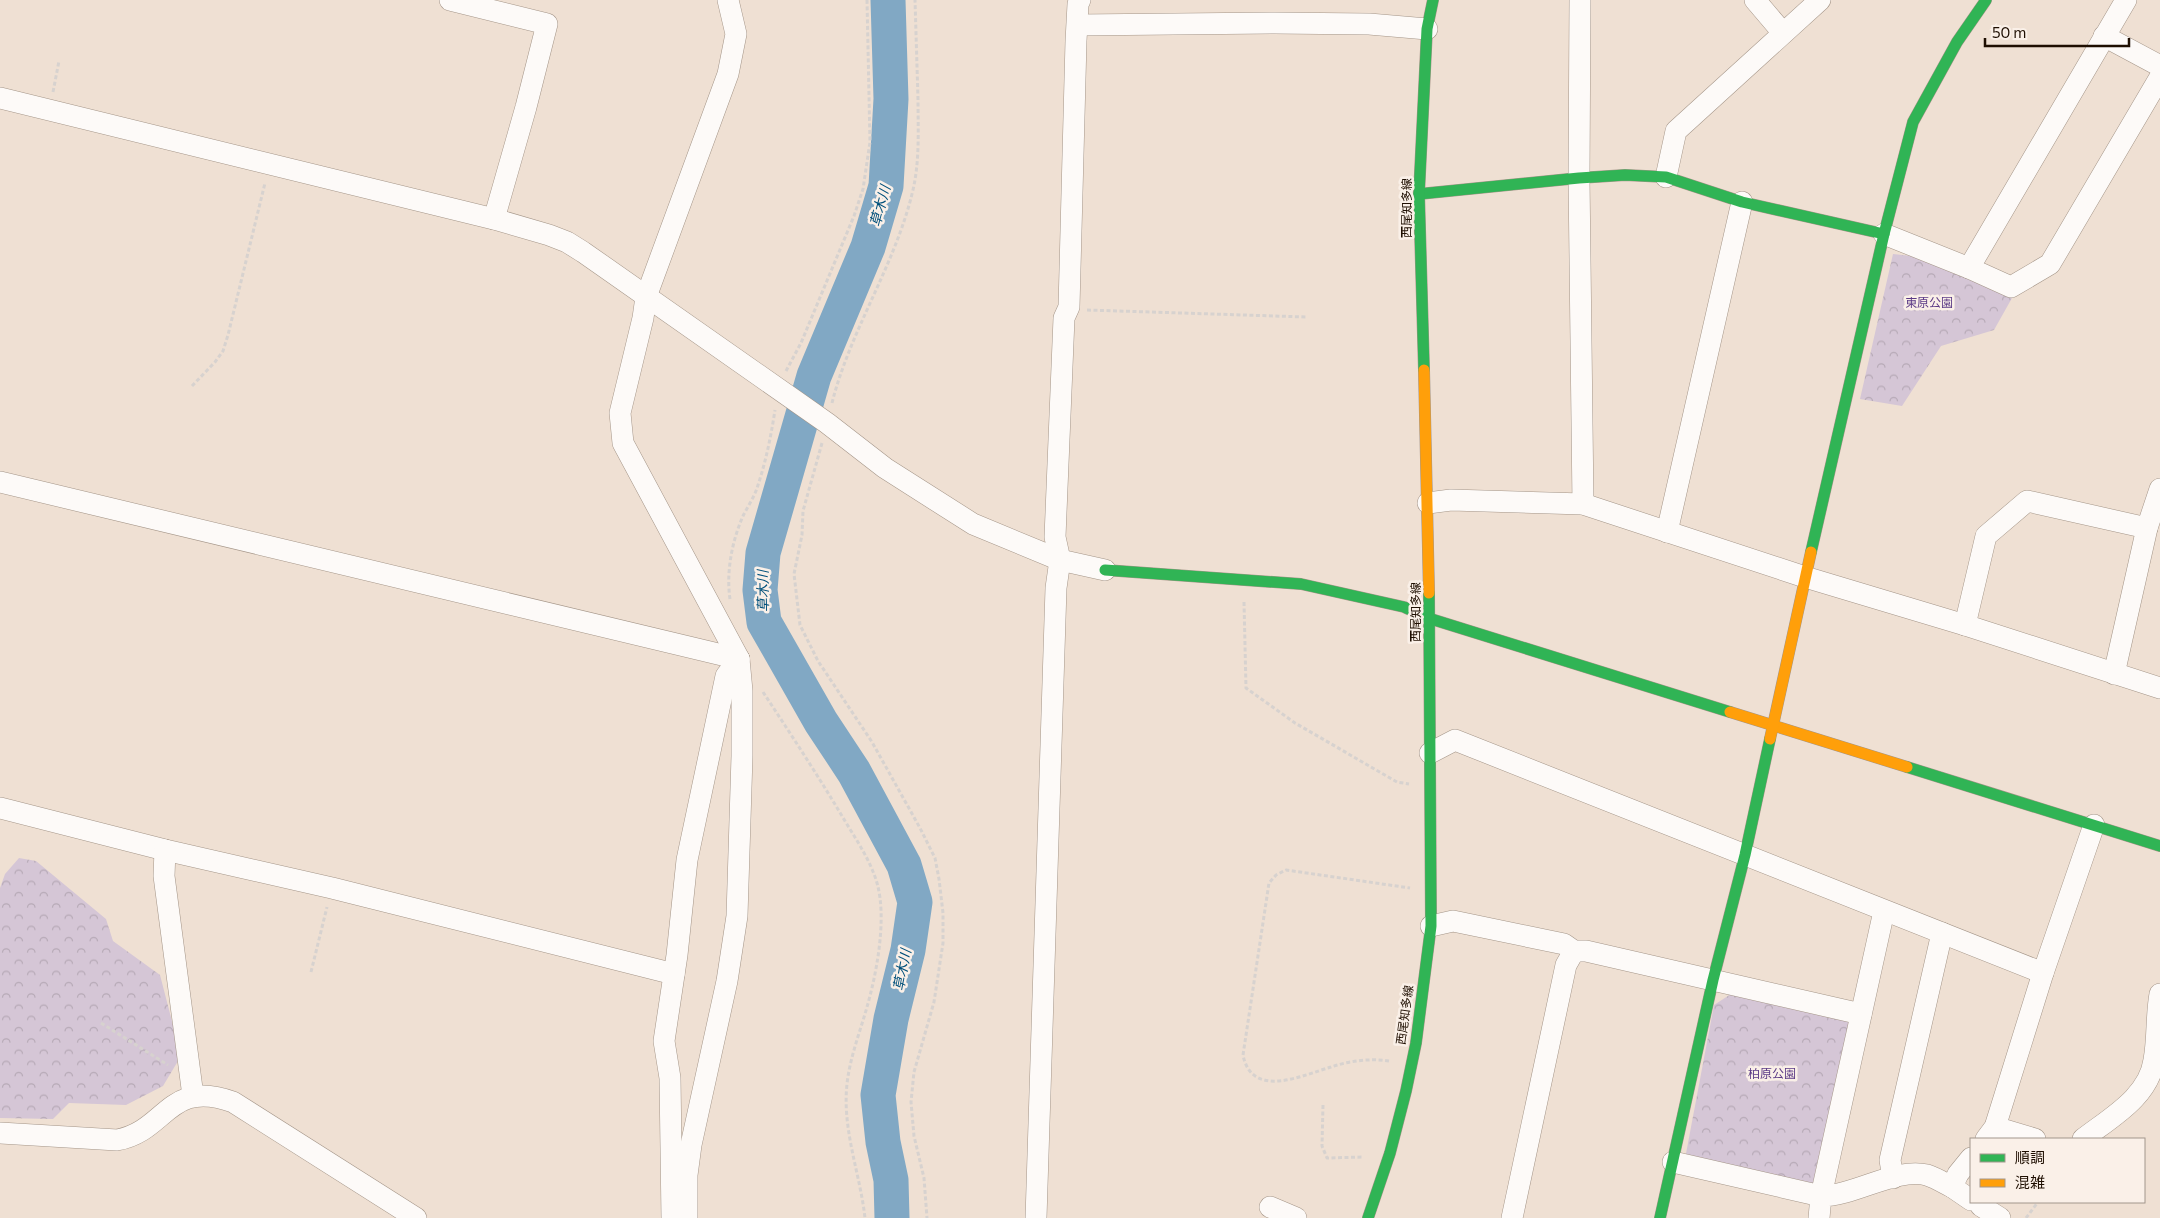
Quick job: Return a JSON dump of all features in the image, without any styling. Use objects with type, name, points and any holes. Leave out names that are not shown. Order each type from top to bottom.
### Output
[{"type":"street","points":[[450,0],[547,24],[526,107],[494,219]]},
{"type":"street","points":[[687,1218],[687,1175],[691,1145],[727,981],[737,916],[742,691],[739,660],[623,444],[620,413],[643,318],[646,297],[728,74],[736,34],[728,0]]},
{"type":"street","points":[[1036,1218],[1052,783],[1056,588],[1060,560],[1055,537],[1064,318],[1068,309],[1076,41],[1078,4],[1080,0]]},
{"type":"street","name":"西尾知多線","points":[[1368,1218],[1387,1161],[1412,1064],[1430,926],[1430,658],[1428,618],[1430,582],[1419,194],[1427,28],[1433,0]]},
{"type":"street","points":[[1580,0],[1579,178],[1583,504]]},
{"type":"street","points":[[1755,0],[1783,32]]},
{"type":"street","points":[[1666,177],[1676,131],[1820,0]]},
{"type":"street","points":[[1660,1218],[1713,980],[1745,855],[1805,577],[1884,234],[1913,122],[1957,42],[1986,0]]},
{"type":"street","points":[[1969,268],[2126,0]]},
{"type":"street","points":[[1078,25],[1274,23],[1369,24],[1427,28]]},
{"type":"street","points":[[2104,36],[2160,66]]},
{"type":"street","points":[[1419,194],[1579,178],[1625,175],[1666,177],[1742,202],[1884,234],[2012,287],[2050,264],[2160,77]]},
{"type":"street","points":[[0,98],[494,219],[567,242],[785,393],[885,468],[973,524],[1060,560],[1105,570],[1301,584],[1404,606],[1428,618],[2160,846]]},
{"type":"street","points":[[1667,532],[1742,202]]},
{"type":"street","points":[[0,482],[739,660]]},
{"type":"street","points":[[2114,674],[2147,528],[2160,490]]},
{"type":"street","points":[[1428,503],[1451,500],[1583,504],[1805,577],[1965,625],[2160,688]]},
{"type":"street","points":[[1965,625],[1986,536],[2027,501],[2147,528]]},
{"type":"street","points":[[672,1218],[670,1078],[664,1041],[687,860],[726,676],[739,660]]},
{"type":"street","points":[[1430,753],[1454,740],[2043,973]]},
{"type":"street","points":[[0,808],[165,850],[332,888],[674,974]]},
{"type":"street","points":[[2028,1138],[1991,1133],[2094,825]]},
{"type":"street","points":[[165,850],[164,876],[191,1087]]},
{"type":"street","points":[[1818,1218],[1821,1196],[1884,911]]},
{"type":"street","points":[[1430,926],[1453,921],[1564,944],[1574,951],[1586,951],[1861,1014]]},
{"type":"street","points":[[1893,1178],[1890,1160],[1942,933]]},
{"type":"street","points":[[1512,1218],[1566,965],[1574,951]]},
{"type":"street","points":[[2084,1138],[2138,1095],[2146,1084],[2154,1060],[2160,994]]},
{"type":"street","points":[[0,1133],[117,1140],[129,1138],[170,1107],[191,1087]]},
{"type":"street","points":[[191,1087],[233,1102],[416,1218]]},
{"type":"street","points":[[1952,1187],[1958,1174],[1970,1159]]},
{"type":"street","points":[[1673,1162],[1821,1196],[1834,1196],[1852,1192],[1908,1174],[1926,1175],[1952,1187],[1970,1201]]},
{"type":"street","points":[[1270,1206],[1296,1218]]},
{"type":"street","points":[[1976,1206],[2000,1218]]},
{"type":"path","points":[[731,602],[729,567],[736,537],[742,518],[758,487],[785,393],[784,375],[801,343],[840,251],[863,188],[870,142],[866,0]]},
{"type":"path","points":[[915,0],[919,142],[918,171],[902,225],[880,283],[840,373],[822,420],[803,511],[802,534],[794,574],[800,625],[818,661],[872,742],[935,858],[943,913],[943,944],[934,1002],[914,1072],[911,1102],[914,1136],[924,1178],[927,1218]]},
{"type":"path","points":[[49,110],[59,61]]},
{"type":"path","points":[[192,386],[219,356],[228,336],[270,164]]},
{"type":"path","points":[[1068,309],[1306,317]]},
{"type":"path","points":[[1244,579],[1246,688],[1295,724],[1397,782],[1430,786]]},
{"type":"path","points":[[760,688],[813,768],[846,823],[865,855],[877,885],[881,925],[877,958],[868,1006],[855,1045],[847,1083],[846,1107],[849,1140],[863,1198],[865,1218]]},
{"type":"path","points":[[1412,1064],[1382,1060],[1357,1060],[1332,1066],[1288,1081],[1269,1080],[1253,1075],[1246,1068],[1244,1055],[1269,883],[1276,876],[1286,870],[1409,888],[1430,887]]},
{"type":"path","points":[[311,972],[332,888]]},
{"type":"path","points":[[101,1023],[191,1087]]},
{"type":"path","points":[[1323,1105],[1322,1146],[1327,1158],[1372,1157],[1387,1161]]},
{"type":"path","points":[[2026,1218],[2037,1203]]},
{"type":"green space","name":"東原公園","points":[[1893,254],[1978,263],[2021,282],[1994,330],[1941,346],[1902,406],[1860,399]]},
{"type":"green space","points":[[19,858],[36,861],[106,919],[113,941],[160,975],[181,1056],[163,1086],[126,1105],[69,1103],[53,1119],[0,1118],[0,888],[5,874]]},
{"type":"green space","name":"柏原公園","points":[[1734,992],[1861,1014],[1814,1189],[1685,1159],[1714,1005]]},
{"type":"waterway","name":"草木川","points":[[888,0],[891,99],[886,186],[868,247],[814,376],[763,553],[760,590],[764,622],[821,722],[854,772],[904,865],[915,902],[908,950],[891,1019],[878,1095],[883,1142],[891,1180],[892,1218]]},
{"type":"traffic: fast","points":[[1424,370],[1419,194],[1427,29],[1433,0]]},
{"type":"traffic: fast","points":[[1811,552],[1884,234],[1913,122],[1957,42],[1986,0]]},
{"type":"traffic: fast","points":[[1419,194],[1579,178],[1625,175],[1666,177],[1742,202],[1884,234]]},
{"type":"traffic: fast","points":[[1105,570],[1301,584],[1404,607],[1428,618],[1730,712]]},
{"type":"traffic: fast","points":[[1368,1218],[1390,1153],[1406,1091],[1416,1043],[1431,926],[1429,593]]},
{"type":"traffic: fast","points":[[1660,1218],[1713,980],[1745,855],[1770,739]]},
{"type":"traffic: fast","points":[[1907,767],[2160,846]]},
{"type":"traffic: slow","points":[[1424,370],[1429,593]]},
{"type":"traffic: slow","points":[[1770,739],[1811,552]]},
{"type":"traffic: slow","points":[[1730,712],[1907,767]]}]
